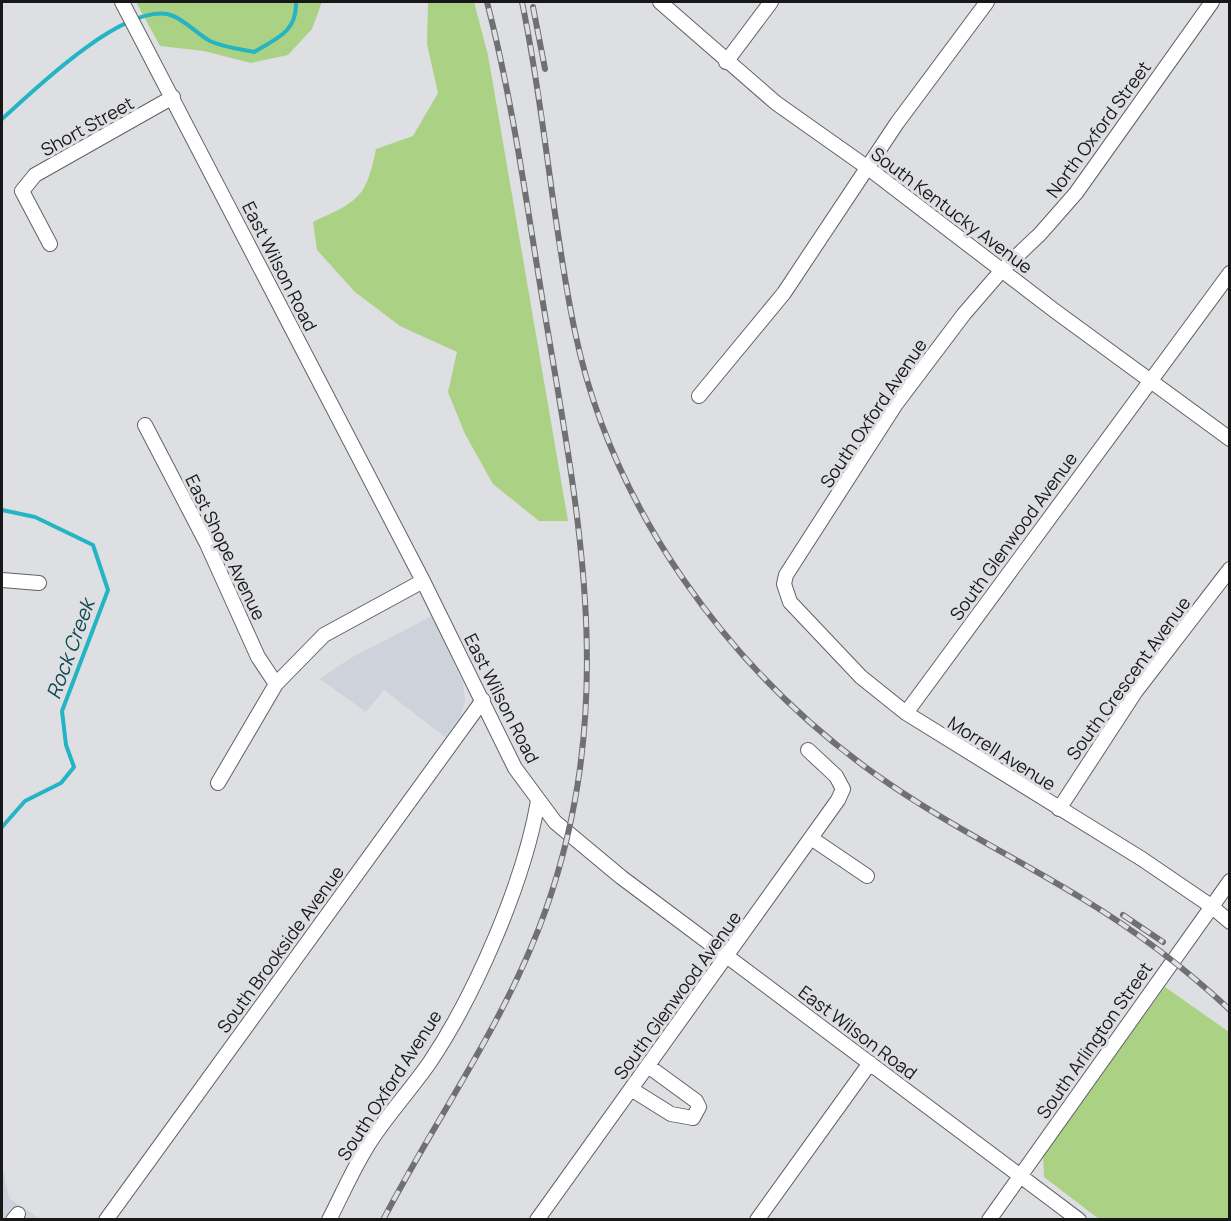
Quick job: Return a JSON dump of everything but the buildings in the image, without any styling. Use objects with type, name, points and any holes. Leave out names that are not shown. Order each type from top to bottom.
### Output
[{"type":"street","name":"East Wilson Road","points":[[122,2],[423,581],[515,768],[538,801],[575,841],[1079,1220]]},
{"type":"street","name":"South Kentucky Avenue","points":[[660,2],[726,62],[776,103],[868,168],[1054,311],[1230,439]]},
{"type":"street","points":[[726,62],[771,2]]},
{"type":"street","points":[[699,396],[784,293],[897,123],[987,2]]},
{"type":"street","name":"North Oxford Street","points":[[1002,270],[1040,234],[1076,193],[1212,2]]},
{"type":"street","name":"Short Street","points":[[50,244],[22,191],[35,175],[173,98]]},
{"type":"street","name":"South Oxford Avenue","points":[[784,584],[786,575],[896,404],[964,314],[1002,270]]},
{"type":"street","name":"South Glenwood Avenue","points":[[906,713],[1149,379],[1230,273]]},
{"type":"street","name":"East Shope Avenue","points":[[145,425],[207,544],[258,657],[276,684]]},
{"type":"street","name":"South Crescent Avenue","points":[[1059,809],[1136,691],[1230,569]]},
{"type":"street","points":[[2,580],[39,584]]},
{"type":"street","points":[[218,783],[276,684],[324,635],[423,581]]},
{"type":"street","name":"Morrell Avenue","points":[[784,584],[790,602],[811,626],[861,677],[906,713],[1142,859],[1211,906],[1230,922]]},
{"type":"street","name":"South Brookside Avenue","points":[[106,1220],[483,700]]},
{"type":"street","name":"South Glenwood Avenue","points":[[537,1220],[727,957],[843,789],[836,776],[808,750]]},
{"type":"street","name":"South Oxford Avenue","points":[[329,1220],[371,1140],[430,1061],[471,990],[520,876],[533,830],[538,801]]},
{"type":"street","points":[[811,838],[867,876]]},
{"type":"street","name":"South Arlington Street","points":[[989,1220],[1230,882]]},
{"type":"street","points":[[757,1220],[870,1063]]},
{"type":"street","points":[[631,1089],[671,1114],[693,1118],[699,1107],[696,1101],[648,1065]]},
{"type":"shaded area","points":[[432,616],[463,683],[465,702],[460,717],[445,737],[384,690],[366,712],[320,679],[349,659]]},
{"type":"shaded area","points":[[2,1165],[9,1198],[40,1219],[2,1219]]},
{"type":"green space","points":[[136,2],[322,2],[312,29],[288,55],[251,63],[204,51],[160,46]]},
{"type":"green space","points":[[428,2],[474,2],[488,55],[568,521],[539,521],[493,484],[465,434],[448,392],[457,352],[400,326],[355,292],[317,250],[313,222],[340,209],[358,196],[368,179],[376,149],[413,136],[438,93],[427,44]]},
{"type":"green space","points":[[1165,987],[1229,1032],[1229,1219],[1099,1219],[1044,1177],[1043,1154]]},
{"type":"waterway","name":"Rock Creek","points":[[2,119],[80,52],[126,23],[148,15],[167,14],[178,18],[210,41],[254,52],[284,33],[293,20],[296,2]]},
{"type":"waterway","name":"Rock Creek","points":[[2,510],[35,517],[93,545],[108,590],[62,711],[66,745],[74,767],[61,783],[25,801],[2,827]]},
{"type":"railway","points":[[383,1220],[492,1029],[530,950],[546,909],[568,832],[581,757],[587,683],[586,609],[579,536],[519,155],[487,2]]},
{"type":"railway","points":[[522,2],[537,84],[567,291],[575,332],[593,398],[617,461],[648,522],[684,580],[726,635],[772,686],[822,732],[875,774],[952,823],[1122,924],[1196,979],[1230,1010]]},
{"type":"railway","points":[[533,7],[545,69]]},
{"type":"railway","points":[[1123,915],[1163,942]]}]
